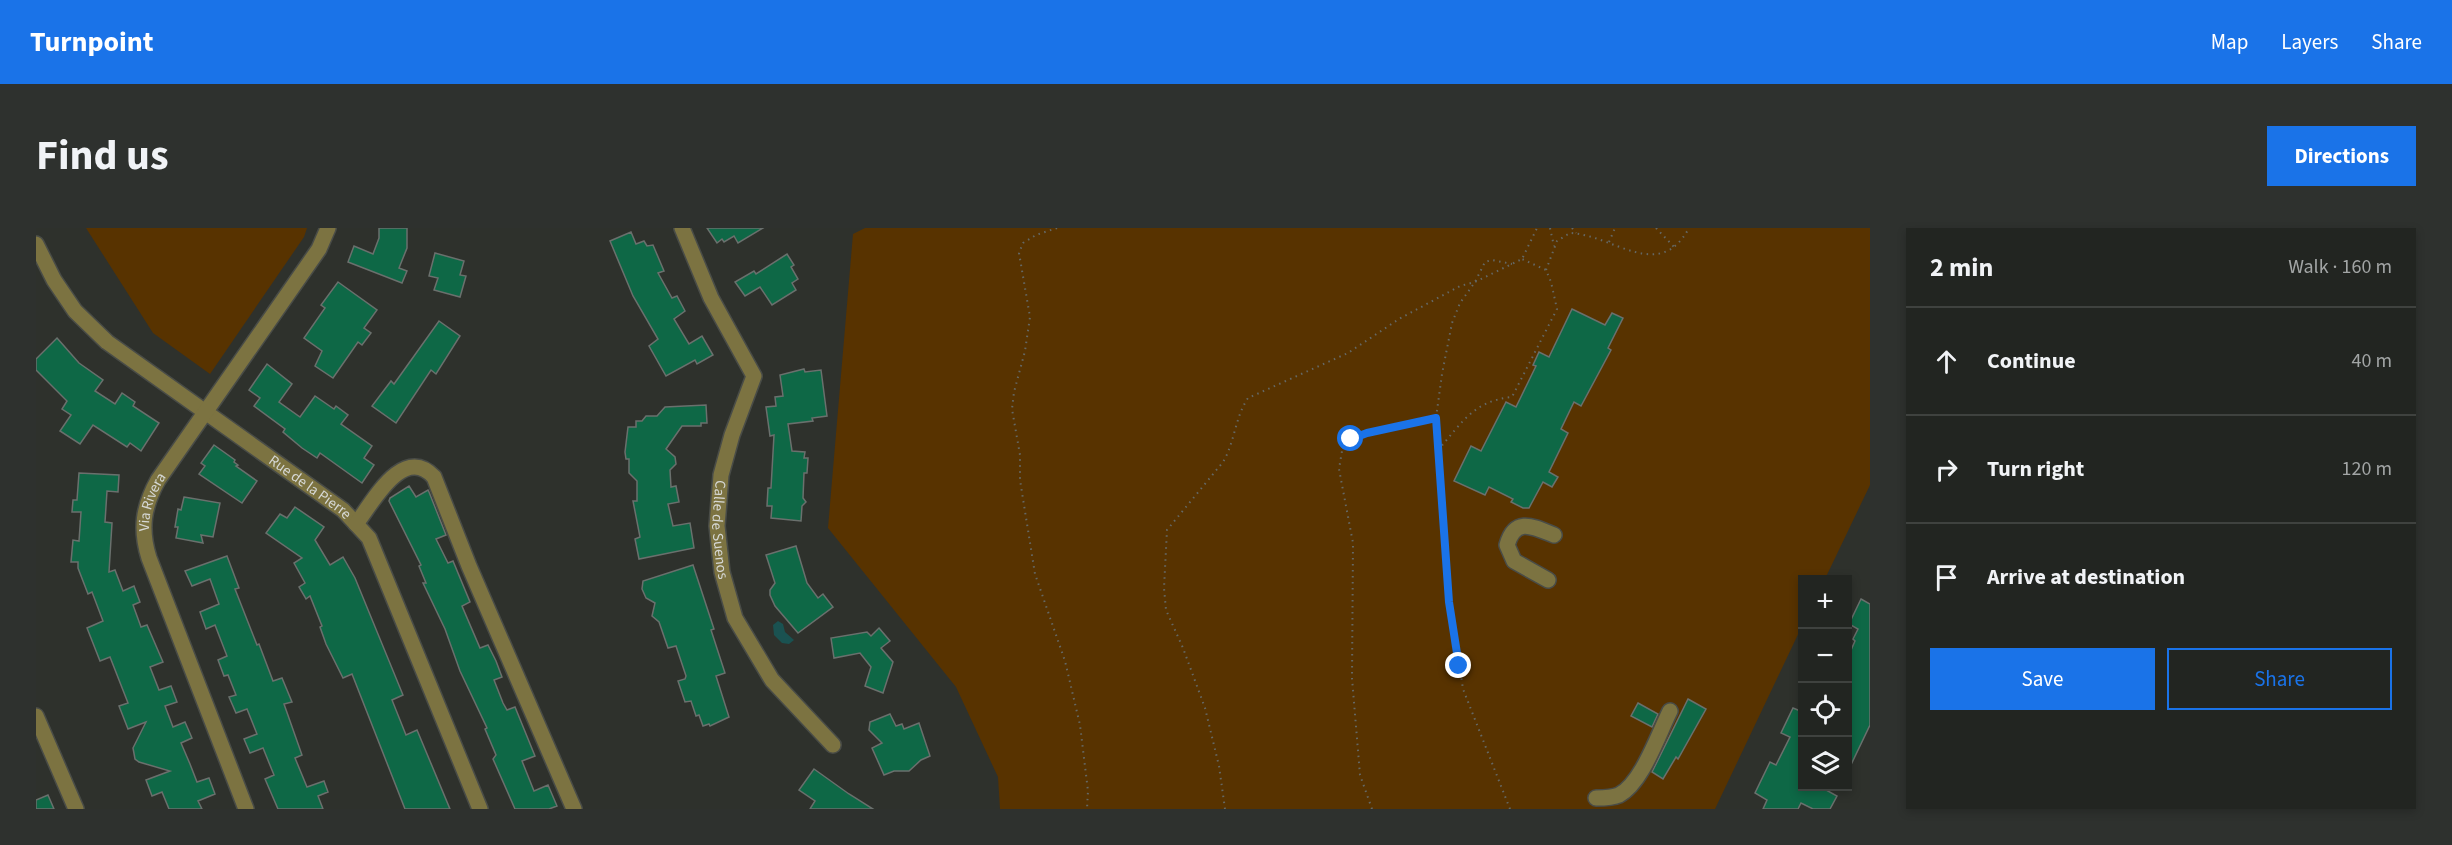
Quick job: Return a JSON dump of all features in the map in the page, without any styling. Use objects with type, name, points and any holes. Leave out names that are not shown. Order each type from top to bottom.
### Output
[{"type":"street","name":"Via Rivera","points":[[246,809],[143,538],[143,520],[148,499],[206,410],[319,249],[328,228]]},
{"type":"street","name":"Calle de Suenos","points":[[682,228],[711,298],[754,376],[732,435],[721,475],[717,525],[721,560],[735,618],[772,680],[832,745]]},
{"type":"street","name":"Rue de la Pierre","points":[[36,244],[54,280],[75,311],[107,342],[206,410],[343,510],[369,538],[480,809]]},
{"type":"street","points":[[356,524],[387,483],[405,468],[414,466],[427,469],[434,477],[469,566],[574,809]]},
{"type":"street","points":[[1548,579],[1514,561],[1507,545],[1513,530],[1521,526],[1532,526],[1554,535]]},
{"type":"street","points":[[1596,798],[1616,796],[1629,788],[1637,777],[1670,711]]},
{"type":"street","points":[[36,716],[76,809]]},
{"type":"path","points":[[1057,228],[1035,235],[1023,243],[1018,253],[1030,317],[1012,409],[1020,455],[1020,480],[1035,574],[1065,661],[1080,725],[1088,792],[1087,809]]},
{"type":"path","points":[[1226,809],[1219,766],[1205,708],[1166,610],[1164,578],[1167,530],[1230,451],[1241,409],[1248,398],[1348,353],[1399,319],[1461,286],[1475,282],[1522,259],[1537,228]]},
{"type":"path","points":[[1550,228],[1554,246]]},
{"type":"path","points":[[1572,228],[1576,233]]},
{"type":"path","points":[[1609,242],[1615,228]]},
{"type":"path","points":[[1656,228],[1675,248]]},
{"type":"path","points":[[1438,450],[1478,406],[1498,398],[1512,397],[1557,309],[1546,270],[1554,246],[1564,236],[1576,233],[1645,255],[1654,255],[1675,248],[1682,242],[1689,228]]},
{"type":"path","points":[[1522,259],[1546,270]]},
{"type":"path","points":[[1510,809],[1463,689],[1449,602],[1436,418],[1452,323],[1460,303],[1475,282],[1485,262],[1492,260],[1512,264]]},
{"type":"path","points":[[1372,809],[1360,775],[1352,678],[1353,543],[1341,488],[1340,453],[1343,446],[1351,439],[1367,433],[1436,418]]},
{"type":"shaded area","points":[[86,228],[307,228],[304,237],[210,374],[153,333]]},
{"type":"shaded area","points":[[865,228],[1870,228],[1870,485],[1827,575],[1798,575],[1798,634],[1715,809],[1000,809],[998,777],[956,687],[828,528],[853,234]]},
{"type":"water","points":[[778,621],[783,624],[785,632],[794,640],[789,644],[782,643],[774,635],[773,625]]},
{"type":"building","points":[[379,228],[407,228],[407,248],[399,268],[407,271],[402,283],[348,262],[354,246],[373,254],[379,238]]},
{"type":"building","points":[[707,228],[763,228],[738,243],[734,236],[717,243]]},
{"type":"building","points":[[631,232],[636,244],[644,241],[647,246],[653,245],[664,271],[658,273],[672,298],[677,296],[685,311],[674,319],[689,344],[702,336],[713,355],[697,364],[695,360],[666,376],[649,346],[658,339],[633,296],[610,241]]},
{"type":"building","points":[[435,253],[464,261],[460,275],[466,276],[460,297],[434,290],[438,278],[429,276]]},
{"type":"building","points":[[787,254],[794,265],[791,267],[798,279],[792,283],[796,290],[772,305],[760,287],[745,296],[735,282],[754,271],[756,274]]},
{"type":"building","points":[[338,282],[377,310],[364,328],[371,333],[362,345],[358,342],[333,378],[315,366],[322,351],[304,338],[325,308],[321,305]]},
{"type":"building","points":[[1572,309],[1605,325],[1612,313],[1623,318],[1608,348],[1611,350],[1581,406],[1574,402],[1561,429],[1568,433],[1549,472],[1558,477],[1552,487],[1543,482],[1529,508],[1523,508],[1511,502],[1513,499],[1489,487],[1485,495],[1454,481],[1471,446],[1481,451],[1506,402],[1516,407],[1536,366],[1533,365],[1539,352],[1549,357]]},
{"type":"building","points":[[439,321],[460,336],[436,374],[431,370],[396,423],[372,406],[391,381],[394,384]]},
{"type":"building","points":[[57,338],[79,363],[103,380],[95,391],[115,404],[122,393],[135,402],[133,406],[159,423],[141,451],[130,443],[127,447],[93,425],[80,444],[60,431],[71,415],[62,409],[67,401],[36,370],[36,359]]},
{"type":"building","points":[[267,364],[292,384],[279,402],[300,417],[315,396],[334,409],[336,406],[348,415],[341,424],[372,446],[364,458],[374,465],[362,483],[320,453],[317,458],[302,448],[283,432],[285,429],[254,406],[260,398],[249,390]]},
{"type":"building","points":[[804,369],[805,372],[821,370],[827,416],[812,418],[813,421],[788,424],[792,451],[805,452],[804,458],[808,458],[807,473],[804,473],[803,498],[806,502],[802,506],[801,521],[771,518],[772,506],[767,506],[768,488],[771,488],[774,435],[770,436],[766,407],[776,406],[775,397],[783,396],[780,375]]},
{"type":"building","points":[[706,405],[707,423],[701,423],[701,426],[682,426],[666,449],[675,457],[676,464],[670,470],[671,487],[676,486],[679,502],[668,504],[673,526],[690,523],[694,548],[639,559],[635,539],[640,537],[633,501],[637,501],[637,481],[629,473],[629,459],[626,459],[625,452],[628,427],[636,427],[636,421],[642,421],[646,416],[657,416],[665,407]]},
{"type":"building","points":[[214,445],[235,460],[234,462],[238,465],[236,466],[257,481],[242,503],[199,474],[205,466],[201,463]]},
{"type":"building","points":[[79,473],[119,475],[118,492],[107,491],[105,522],[112,523],[109,572],[115,570],[123,591],[134,586],[140,602],[133,605],[141,627],[147,625],[163,662],[150,667],[159,690],[171,686],[177,702],[165,706],[173,727],[185,722],[192,738],[181,743],[197,782],[209,778],[215,794],[198,801],[202,809],[169,809],[162,792],[152,796],[146,780],[170,771],[135,759],[133,748],[146,722],[128,729],[119,706],[128,703],[110,657],[100,661],[87,628],[103,621],[92,592],[88,594],[78,562],[71,562],[73,540],[79,541],[81,512],[72,512],[73,500],[77,500]]},
{"type":"building","points":[[409,486],[416,497],[428,490],[429,492],[446,535],[436,539],[448,563],[453,561],[470,602],[462,606],[480,648],[488,645],[496,661],[502,677],[494,680],[503,703],[507,710],[515,707],[535,756],[522,761],[534,791],[548,785],[557,806],[549,809],[515,809],[493,759],[496,755],[485,729],[487,728],[423,583],[426,583],[419,566],[421,565],[389,501]]},
{"type":"building","points":[[184,497],[220,503],[213,537],[201,535],[203,543],[176,538],[178,509],[181,510]]},
{"type":"building","points":[[295,507],[324,527],[315,540],[330,565],[343,557],[355,578],[403,695],[392,700],[406,735],[417,730],[450,809],[405,809],[352,674],[343,678],[326,644],[320,627],[322,626],[310,596],[306,599],[299,587],[305,583],[294,563],[302,558],[266,533],[280,514],[287,518]]},
{"type":"building","points":[[796,546],[807,583],[818,598],[823,594],[833,607],[798,633],[775,606],[770,595],[770,590],[775,583],[766,555]]},
{"type":"building","points":[[227,556],[239,588],[235,589],[273,681],[282,678],[292,702],[284,704],[302,755],[295,758],[307,787],[324,781],[328,792],[318,796],[323,809],[278,809],[265,779],[274,775],[263,748],[250,753],[244,739],[257,734],[247,709],[236,713],[229,697],[236,695],[228,675],[224,676],[218,660],[227,656],[215,625],[206,629],[200,612],[219,604],[210,579],[192,586],[185,571]]},
{"type":"building","points":[[693,565],[714,629],[711,630],[725,673],[716,676],[729,717],[710,726],[709,724],[703,726],[699,715],[696,716],[691,701],[685,702],[678,681],[685,679],[686,676],[676,646],[668,648],[659,622],[652,616],[655,603],[646,598],[642,589],[643,581]]},
{"type":"building","points":[[1861,599],[1870,604],[1870,725],[1852,763],[1852,648],[1858,629],[1852,626],[1852,618]]},
{"type":"building","points":[[879,628],[890,641],[881,648],[893,662],[883,693],[865,686],[871,667],[860,653],[834,658],[831,638],[867,632],[871,636]]},
{"type":"building","points":[[1688,699],[1706,709],[1678,759],[1676,757],[1663,779],[1652,772]]},
{"type":"building","points":[[1638,703],[1658,714],[1652,727],[1631,716]]},
{"type":"building","points":[[1793,708],[1798,710],[1798,791],[1828,791],[1837,796],[1830,809],[1813,809],[1801,803],[1798,809],[1763,809],[1767,800],[1755,793],[1770,762],[1776,765],[1790,737],[1781,733]]},
{"type":"building","points":[[890,714],[896,726],[902,724],[904,729],[919,723],[930,756],[921,760],[909,771],[894,771],[884,775],[872,748],[882,743],[869,730],[870,722]]},
{"type":"building","points":[[814,769],[873,809],[810,809],[815,801],[799,790]]},
{"type":"building","points":[[48,795],[54,809],[36,809],[36,800]]},
{"type":"route","points":[[1351,439],[1367,433],[1436,418],[1449,602],[1459,666]]}]
